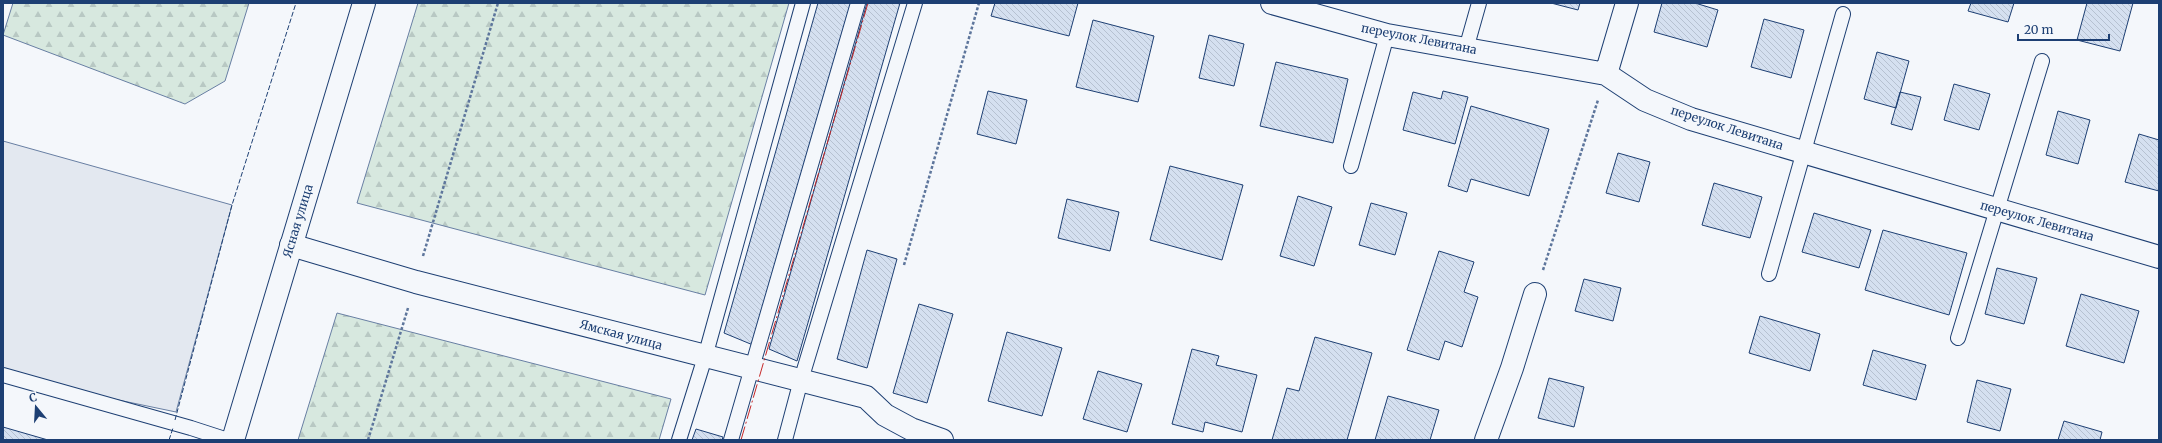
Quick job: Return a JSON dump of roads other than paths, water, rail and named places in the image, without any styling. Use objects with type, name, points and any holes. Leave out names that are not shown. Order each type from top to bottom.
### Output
[{"type":"street","name":"Ясная улица","points":[[233,440],[364,3]]},
{"type":"street","name":"переулок Левитана","points":[[1272,3],[1387,35],[1606,74],[1645,100],[1690,119],[2159,257]]},
{"type":"street","points":[[1606,74],[1626,3]]},
{"type":"street","name":"Ямская улица","points":[[291,245],[416,282],[866,397],[885,415],[911,429],[942,440]]},
{"type":"street","points":[[1486,440],[1512,368],[1535,294]]},
{"type":"lane","points":[[679,440],[705,357],[803,3]]},
{"type":"lane","points":[[731,440],[858,3]]},
{"type":"lane","points":[[784,440],[915,3]]},
{"type":"lane","points":[[1466,49],[1479,3]]},
{"type":"lane","points":[[1769,274],[1802,152],[1843,14]]},
{"type":"lane","points":[[1351,166],[1387,35]]},
{"type":"lane","points":[[1958,338],[2042,61]]},
{"type":"lane","points":[[3,375],[191,428],[228,440]]}]
